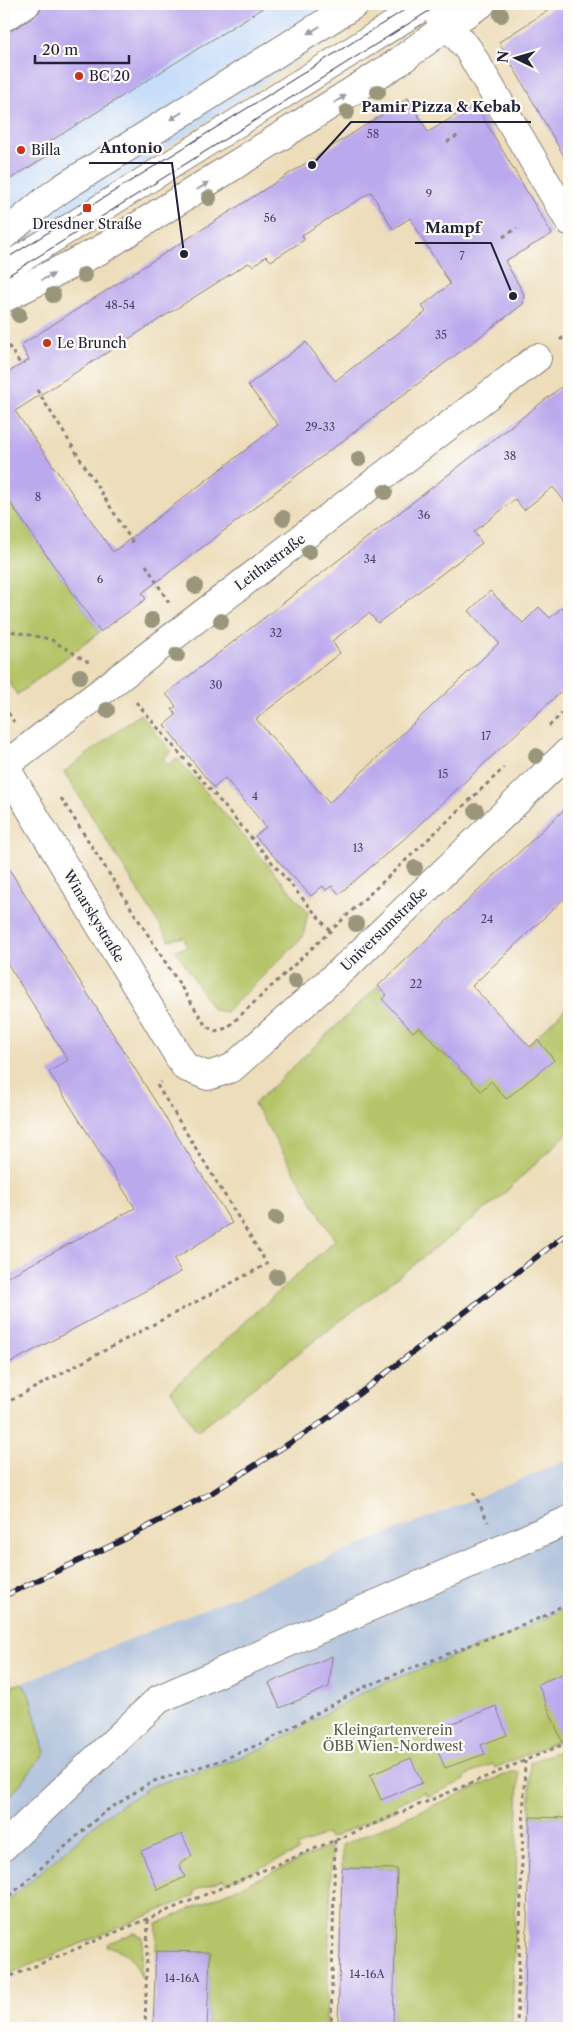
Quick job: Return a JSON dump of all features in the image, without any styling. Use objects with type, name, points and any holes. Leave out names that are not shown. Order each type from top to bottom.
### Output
[{"type":"street","points":[[4,17],[26,4]]},
{"type":"street","points":[[4,235],[58,191],[355,4]]},
{"type":"street","points":[[4,269],[428,4],[468,49],[569,221]]},
{"type":"street","points":[[4,298],[100,250],[397,63],[448,25],[481,4]]},
{"type":"street","name":"Leithastraße","points":[[4,766],[537,358]]},
{"type":"street","name":"Universumstraße","points":[[185,1067],[208,1076],[232,1068],[354,959],[569,751]]},
{"type":"street","name":"Winarskystraße","points":[[4,766],[185,1067]]},
{"type":"street","points":[[4,1846],[159,1699],[569,1520]]},
{"type":"path","points":[[447,142],[461,134]]},
{"type":"path","points":[[503,237],[517,228]]},
{"type":"path","points":[[4,339],[21,365]]},
{"type":"path","points":[[37,390],[133,542]]},
{"type":"path","points":[[146,565],[184,627]]},
{"type":"path","points":[[4,630],[50,640],[116,679],[354,959]]},
{"type":"path","points":[[4,706],[29,746]]},
{"type":"path","points":[[548,728],[569,708]]},
{"type":"path","points":[[60,796],[210,1030],[215,1032],[227,1028],[511,762]]},
{"type":"path","points":[[4,1404],[267,1264],[156,1085],[185,1067]]},
{"type":"path","points":[[474,1492],[489,1524]]},
{"type":"path","points":[[4,1901],[103,1813],[151,1782],[222,1760],[267,1741],[364,1687],[547,1615],[569,1602]]},
{"type":"path","points":[[4,1979],[335,1838],[569,1742]]},
{"type":"path","points":[[517,2028],[526,1761]]},
{"type":"path","points":[[331,2028],[335,1838]]},
{"type":"path","points":[[145,2028],[148,1918]]},
{"type":"shaded area","points":[[30,4],[354,4],[362,17],[4,257],[4,20]]},
{"type":"shaded area","points":[[569,1460],[569,1606],[521,1630],[369,1689],[268,1746],[106,1815],[4,1904],[4,1804],[45,1753],[29,1694],[22,1683]]},
{"type":"green space","points":[[4,494],[100,632],[17,695],[4,673]]},
{"type":"green space","points":[[140,714],[172,752],[163,758],[168,765],[177,758],[308,912],[303,937],[226,1012],[213,1010],[176,950],[187,947],[184,937],[169,940],[64,772]]},
{"type":"green space","points":[[378,986],[387,995],[382,999],[419,1027],[481,1091],[569,1005],[569,1132],[495,1202],[197,1431],[171,1390],[335,1240],[254,1104]]},
{"type":"green space","name":"Kleingartenverein ÖBB Wien-Nordwest","points":[[569,1606],[569,1736],[495,1768],[493,1764],[465,1776],[465,1780],[427,1797],[425,1792],[395,1805],[397,1809],[329,1839],[326,1834],[297,1847],[299,1851],[226,1883],[223,1879],[194,1891],[194,1896],[4,1976],[4,1904],[106,1815],[151,1786],[223,1764],[268,1746],[369,1689],[521,1630]]},
{"type":"green space","points":[[22,1683],[29,1694],[45,1753],[4,1804],[4,1688]]},
{"type":"green space","points":[[569,1747],[569,1818],[530,1817],[530,1762]]},
{"type":"green space","points":[[511,1772],[519,1772],[512,2028],[393,2028],[397,1869],[342,1868],[342,1845]]},
{"type":"green space","points":[[328,1847],[332,1850],[326,2028],[207,2028],[210,1953],[156,1951],[157,1924]]},
{"type":"green space","points":[[135,1933],[143,1937],[141,1977],[136,1965],[129,1956],[120,1950],[107,1947],[108,1943]]},
{"type":"building","name":"BC 20","points":[[42,4],[269,4],[46,144],[52,153],[4,183],[4,33],[34,17],[40,11]]},
{"type":"building","points":[[558,4],[569,4],[569,165],[499,42]]},
{"type":"building","points":[[408,98],[428,132],[475,104],[552,234],[505,261],[524,294],[523,304],[142,593],[146,599],[100,632],[4,494],[4,375],[29,360],[21,345]],"holes":[[[371,192],[393,229],[410,218],[450,284],[422,306],[426,312],[335,381],[306,342],[248,385],[278,425],[113,552],[15,411],[248,263],[253,266],[266,256],[271,261],[304,240],[302,235]]]},
{"type":"building","points":[[569,381],[569,507],[553,487],[524,510],[515,499],[474,532],[482,543],[378,623],[369,613],[332,641],[340,653],[256,719],[329,803],[499,643],[469,611],[490,591],[523,623],[539,607],[550,618],[569,601],[569,684],[404,839],[339,894],[332,886],[326,890],[323,886],[311,896],[255,836],[266,827],[225,778],[214,788],[164,725],[176,715],[172,709],[176,706],[166,694]]},
{"type":"building","points":[[569,805],[569,894],[472,986],[530,1047],[538,1040],[554,1060],[506,1099],[491,1081],[481,1091],[419,1027],[413,1032],[382,999],[387,995],[378,986]]},
{"type":"building","points":[[4,861],[232,1223],[174,1259],[181,1272],[4,1366],[4,1279],[135,1208],[49,1072],[68,1060],[4,958]]},
{"type":"building","points":[[332,1656],[329,1687],[280,1708],[269,1683]]},
{"type":"building","points":[[569,1671],[569,1758],[538,1684]]},
{"type":"building","points":[[496,1706],[507,1735],[481,1745],[485,1754],[445,1768],[430,1732]]},
{"type":"building","points":[[411,1758],[422,1783],[381,1800],[370,1775]]},
{"type":"building","points":[[530,1817],[569,1818],[569,2028],[524,2028]]},
{"type":"building","points":[[182,1834],[192,1856],[179,1865],[185,1877],[158,1890],[141,1851]]},
{"type":"building","points":[[342,1868],[397,1869],[393,2028],[338,2028]]},
{"type":"building","points":[[156,1951],[210,1952],[207,2028],[153,2028]]},
{"type":"tram line","points":[[4,260],[414,4]]},
{"type":"tram line","points":[[4,278],[440,4]]},
{"type":"railway","points":[[4,1596],[123,1540],[213,1492],[321,1423],[569,1232]]},
{"type":"place","name":"BC 20","points":[[79,76]]},
{"type":"place","name":"Billa","points":[[21,150]]},
{"type":"place","name":"Pamir Pizza & Kebab","points":[[312,165]]},
{"type":"place","name":"Dresdner Straße","points":[[87,208]]},
{"type":"place","name":"Antonio","points":[[184,254]]},
{"type":"place","name":"Mampf","points":[[513,296]]},
{"type":"place","name":"Le Brunch","points":[[47,343]]}]
